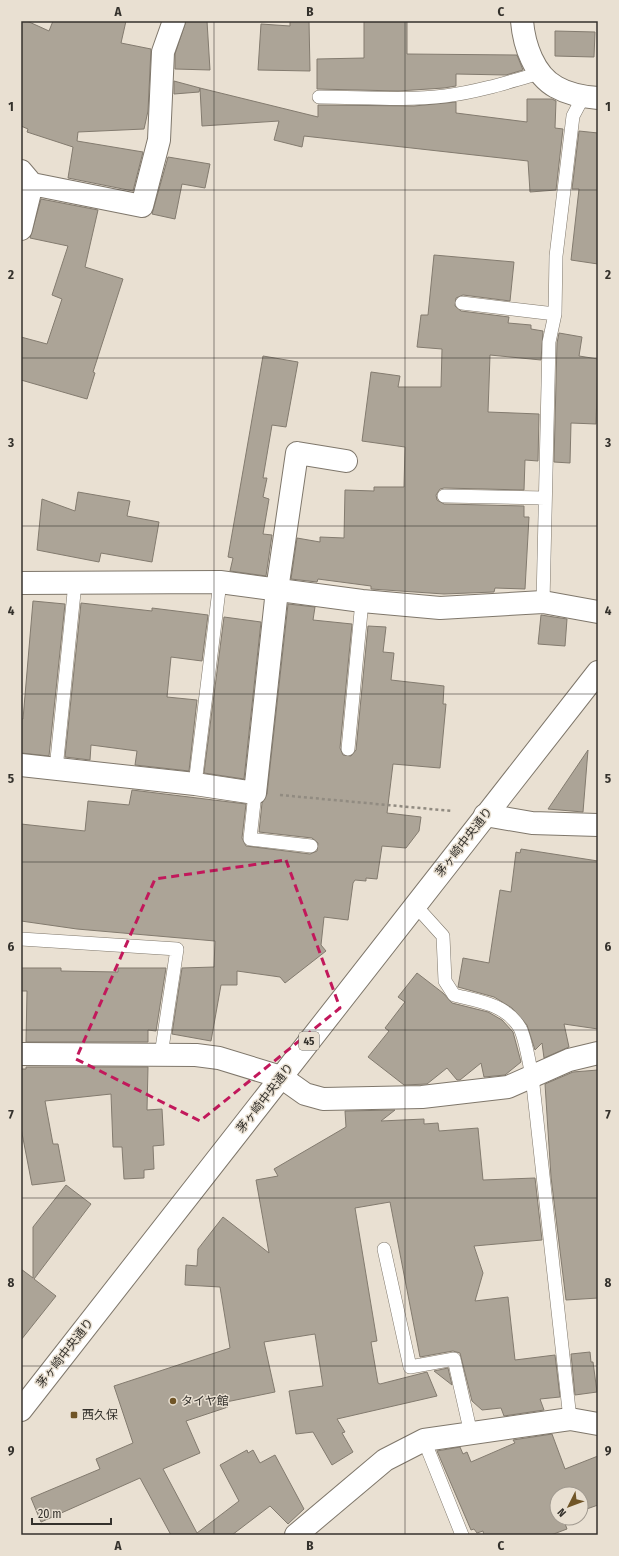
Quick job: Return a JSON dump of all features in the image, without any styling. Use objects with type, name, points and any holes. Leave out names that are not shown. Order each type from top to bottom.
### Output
[{"type":"street","points":[[21,229],[27,177],[142,206],[159,140],[163,52],[174,21]]},
{"type":"street","points":[[522,21],[528,51],[540,73],[556,87],[591,98]]},
{"type":"street","points":[[21,765],[195,784],[256,793],[278,590],[297,453],[346,461]]},
{"type":"street","points":[[21,583],[220,582],[362,601],[440,608],[543,602],[598,612]]},
{"type":"street","name":"茅ヶ崎中央通り","points":[[21,1410],[598,672]]},
{"type":"street","points":[[485,815],[532,824],[598,825]]},
{"type":"street","points":[[21,1054],[196,1055],[219,1058],[281,1077],[306,1094],[323,1099],[422,1097],[508,1087],[569,1060],[598,1053]]},
{"type":"street","points":[[296,1535],[385,1460],[424,1440],[570,1419],[598,1424]]},
{"type":"lane","points":[[319,97],[402,98],[445,96],[510,82],[540,73]]},
{"type":"lane","points":[[543,602],[549,342],[555,314],[556,256],[573,116],[591,98]]},
{"type":"lane","points":[[462,303],[555,314]]},
{"type":"lane","points":[[444,496],[545,498]]},
{"type":"lane","points":[[195,784],[220,582]]},
{"type":"lane","points":[[56,769],[75,583]]},
{"type":"lane","points":[[348,749],[362,601]]},
{"type":"lane","points":[[256,793],[250,838],[311,846]]},
{"type":"lane","points":[[415,905],[443,936],[444,981],[454,995],[491,1004],[510,1015],[521,1029],[532,1076],[570,1419]]},
{"type":"lane","points":[[21,939],[177,949],[161,1055]]},
{"type":"lane","points":[[384,1249],[410,1367],[454,1359],[471,1434]]},
{"type":"lane","points":[[424,1440],[462,1535]]},
{"type":"path","points":[[256,793],[452,811]]},
{"type":"highlighted area","points":[[286,860],[340,1008],[200,1121],[76,1059],[155,879]]},
{"type":"building","points":[[21,21],[27,21],[49,31],[53,21],[126,21],[121,43],[151,49],[148,111],[144,129],[78,132],[77,141],[143,152],[133,191],[68,178],[73,147],[27,132],[28,129],[21,126]]},
{"type":"building","points":[[186,21],[207,21],[210,70],[175,69],[175,54]]},
{"type":"building","points":[[290,21],[309,21],[310,71],[258,70],[261,24],[290,26]]},
{"type":"building","points":[[364,21],[407,21],[407,54],[517,55],[523,70],[506,75],[456,74],[456,86],[444,88],[398,91],[317,89],[317,59],[364,58]]},
{"type":"building","points":[[555,31],[595,32],[594,57],[555,56]]},
{"type":"building","points":[[174,81],[200,88],[199,92],[174,94]]},
{"type":"building","points":[[200,88],[318,117],[318,105],[414,106],[456,102],[456,113],[527,122],[527,99],[552,99],[556,101],[555,128],[563,129],[556,190],[530,192],[528,161],[304,136],[302,147],[274,140],[279,121],[202,126]]},
{"type":"building","points":[[579,131],[598,133],[598,264],[571,260],[579,189],[572,189]]},
{"type":"building","points":[[168,157],[210,164],[205,188],[182,184],[175,219],[152,214]]},
{"type":"building","points":[[41,199],[98,210],[85,267],[123,279],[93,372],[95,373],[87,399],[21,380],[21,337],[47,344],[62,299],[52,295],[68,246],[30,238]]},
{"type":"building","points":[[434,255],[514,262],[510,301],[463,295],[456,298],[455,306],[461,311],[509,317],[508,323],[531,325],[531,329],[543,331],[541,360],[490,355],[488,412],[539,414],[538,461],[525,460],[524,490],[444,488],[440,489],[436,495],[437,500],[444,504],[524,506],[524,517],[529,517],[525,589],[495,588],[494,592],[444,594],[371,589],[371,586],[318,579],[317,582],[291,579],[297,538],[320,542],[320,537],[344,538],[345,490],[374,491],[374,487],[404,487],[405,447],[362,441],[371,372],[400,376],[398,387],[441,387],[442,349],[417,347],[421,315],[428,315]]},
{"type":"building","points":[[559,333],[582,337],[579,356],[598,359],[596,424],[571,423],[570,463],[554,462],[557,343]]},
{"type":"building","points":[[263,356],[298,362],[286,427],[272,425],[263,478],[267,478],[263,497],[269,499],[263,534],[272,535],[266,576],[230,571],[233,558],[228,557]]},
{"type":"building","points":[[78,492],[130,501],[127,516],[159,522],[152,562],[101,553],[99,562],[37,550],[42,499],[75,511]]},
{"type":"building","points":[[33,601],[65,604],[49,756],[21,753],[21,719],[23,719]]},
{"type":"building","points":[[81,603],[152,611],[152,608],[208,615],[202,661],[171,657],[167,697],[197,700],[189,771],[135,765],[137,751],[91,745],[90,760],[65,757]]},
{"type":"building","points":[[288,604],[315,607],[313,620],[352,624],[340,748],[343,755],[351,756],[356,750],[368,626],[386,627],[383,652],[394,653],[391,680],[444,686],[443,704],[446,704],[440,768],[393,764],[387,813],[421,817],[419,831],[406,848],[382,846],[377,879],[366,878],[366,881],[355,880],[353,883],[348,920],[324,917],[321,945],[326,951],[285,983],[280,977],[237,971],[237,985],[221,985],[211,1041],[172,1034],[182,968],[214,967],[215,941],[77,929],[21,921],[21,824],[85,831],[88,801],[129,805],[132,790],[246,804],[242,838],[246,846],[310,854],[317,851],[318,843],[312,838],[259,832],[262,803],[267,794]]},
{"type":"building","points":[[541,615],[567,619],[565,646],[538,644]]},
{"type":"building","points":[[224,617],[261,622],[244,779],[204,773]]},
{"type":"building","points":[[588,750],[583,812],[548,809]]},
{"type":"building","points":[[521,849],[598,861],[598,1029],[564,1024],[569,1047],[544,1058],[542,1043],[535,1050],[527,1025],[512,1008],[494,997],[458,987],[463,958],[489,963],[500,890],[511,892],[516,852],[520,853]]},
{"type":"building","points":[[21,968],[61,968],[61,971],[118,972],[118,968],[166,968],[156,1031],[148,1030],[148,1042],[26,1042],[27,991],[21,991]]},
{"type":"building","points":[[417,973],[443,993],[452,1003],[488,1012],[502,1020],[513,1032],[521,1062],[505,1075],[484,1077],[481,1063],[460,1080],[457,1080],[447,1068],[427,1084],[404,1085],[368,1057],[389,1031],[385,1028],[405,1002],[398,997]]},
{"type":"building","points":[[26,1067],[148,1067],[147,1110],[162,1109],[164,1145],[153,1146],[154,1169],[144,1170],[144,1178],[124,1179],[122,1147],[113,1147],[111,1094],[45,1101],[53,1144],[58,1144],[65,1181],[32,1185],[21,1128],[21,1069],[26,1069]]},
{"type":"building","points":[[598,1070],[598,1298],[566,1300],[551,1177],[545,1084],[573,1072]]},
{"type":"building","points":[[395,1110],[381,1121],[424,1119],[424,1124],[438,1123],[439,1131],[478,1128],[483,1180],[535,1178],[542,1240],[474,1246],[483,1273],[475,1301],[508,1297],[515,1360],[555,1355],[560,1397],[540,1399],[544,1410],[504,1416],[501,1408],[482,1410],[472,1401],[460,1353],[453,1351],[420,1357],[390,1202],[355,1208],[377,1341],[371,1342],[378,1383],[380,1384],[427,1372],[437,1396],[337,1419],[345,1432],[342,1433],[353,1452],[332,1465],[313,1432],[296,1434],[289,1391],[323,1386],[315,1334],[264,1342],[275,1392],[226,1402],[228,1407],[186,1421],[200,1453],[163,1469],[197,1533],[239,1501],[220,1465],[247,1450],[248,1453],[253,1450],[260,1463],[275,1455],[304,1509],[288,1524],[270,1506],[232,1535],[171,1535],[140,1478],[41,1522],[31,1498],[100,1469],[96,1459],[133,1443],[114,1386],[230,1348],[220,1287],[185,1285],[186,1265],[197,1266],[198,1249],[223,1217],[269,1253],[256,1180],[278,1176],[274,1169],[346,1127],[345,1111]]},
{"type":"building","points":[[66,1185],[91,1204],[34,1279],[56,1296],[21,1340],[21,1269],[33,1278],[33,1227]]},
{"type":"building","points":[[590,1352],[591,1362],[593,1362],[597,1392],[575,1395],[571,1354]]},
{"type":"building","points":[[448,1368],[452,1385],[434,1371]]},
{"type":"building","points":[[552,1434],[565,1469],[598,1456],[598,1505],[589,1508],[589,1486],[549,1486],[549,1526],[566,1526],[567,1529],[551,1535],[484,1535],[483,1531],[477,1533],[474,1529],[471,1530],[437,1451],[460,1447],[463,1454],[467,1452],[471,1462],[515,1443],[513,1440]]},
{"type":"place","name":"タイヤ館","points":[[173,1401]]},
{"type":"place","name":"西久保","points":[[74,1415]]}]
